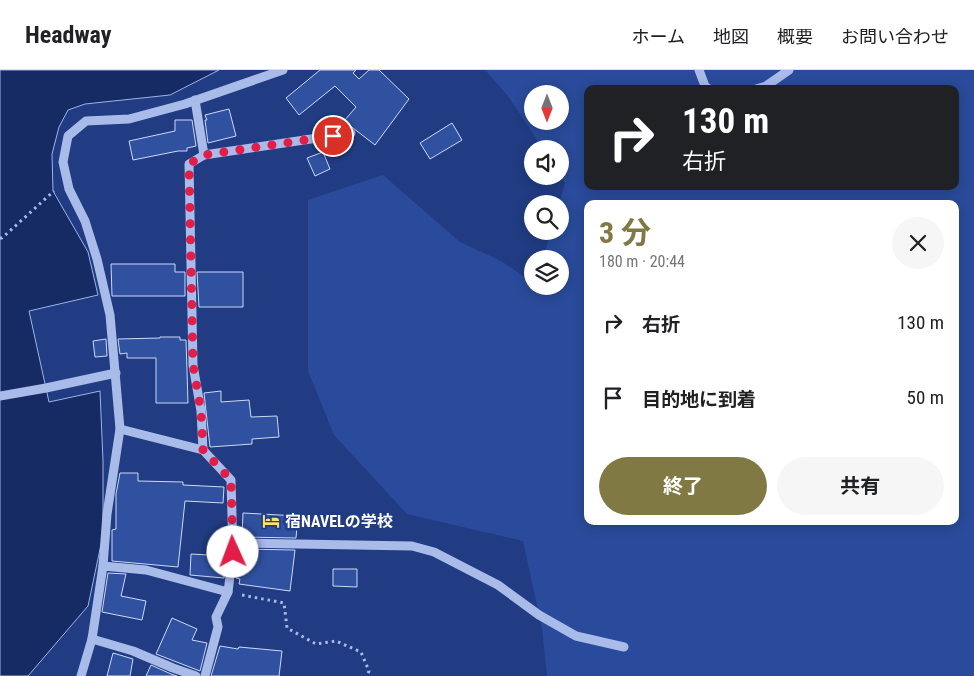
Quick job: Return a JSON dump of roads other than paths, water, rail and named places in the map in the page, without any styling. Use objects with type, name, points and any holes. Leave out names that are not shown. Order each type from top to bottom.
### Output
[{"type":"street","points":[[82,676],[92,639],[103,566],[107,514],[120,429],[110,314],[97,259],[85,220],[68,189],[63,162],[68,136],[86,121],[129,119],[195,100],[283,70]]},
{"type":"street","points":[[699,70],[705,85]]},
{"type":"street","points":[[767,85],[789,70]]},
{"type":"street","points":[[195,100],[204,155]]},
{"type":"street","points":[[203,450],[201,411],[193,365],[189,164],[204,155],[351,133]]},
{"type":"street","points":[[0,396],[116,373]]},
{"type":"street","points":[[120,429],[203,450],[231,480],[233,552],[228,592],[216,617],[218,627],[205,676]]},
{"type":"street","points":[[233,543],[412,546],[434,552],[498,586],[539,615],[576,636],[624,647]]},
{"type":"street","points":[[103,566],[146,570],[228,592]]},
{"type":"street","points":[[92,639],[132,651],[196,676]]},
{"type":"place","name":"宿NAVELの学校","points":[[271,521]]}]
